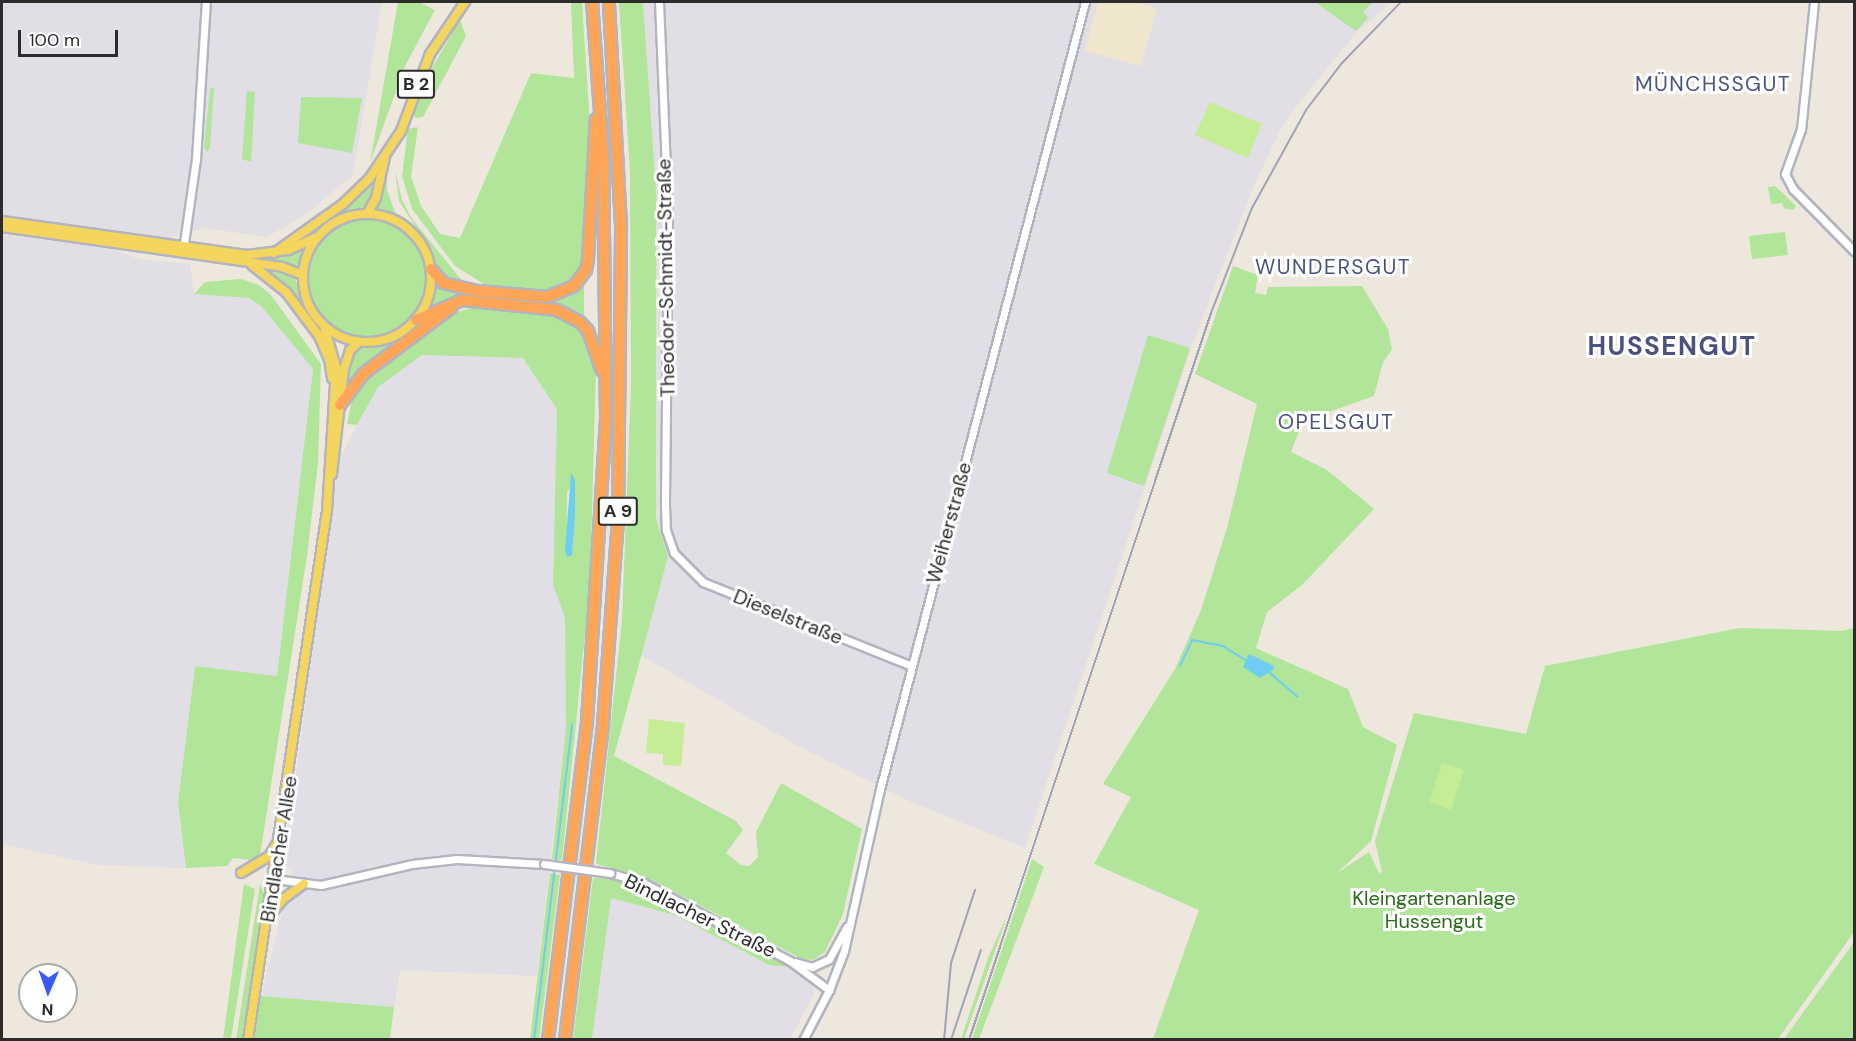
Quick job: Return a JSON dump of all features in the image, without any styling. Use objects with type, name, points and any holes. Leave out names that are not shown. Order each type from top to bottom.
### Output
[{"type":"highway","name":"A 9","points":[[548,1040],[589,699],[606,387],[599,92],[592,2]]},
{"type":"highway","name":"A 9","points":[[565,1040],[603,724],[618,519],[621,226],[609,2]]},
{"type":"highway","points":[[431,269],[436,278],[451,286],[537,297],[566,292],[580,280],[588,260],[599,92]]},
{"type":"highway","points":[[337,403],[363,374],[462,300]]},
{"type":"highway","points":[[416,320],[462,300],[503,302],[569,315],[592,337],[606,387]]},
{"type":"main road","name":"B 2","points":[[386,150],[401,131],[423,69],[465,2]]},
{"type":"main road","points":[[274,253],[360,190],[386,150]]},
{"type":"main road","points":[[367,214],[375,202],[386,150]]},
{"type":"main road","points":[[2,227],[247,255],[274,253],[318,237],[345,218],[367,214],[393,219],[412,232],[425,249],[431,269],[429,297],[416,320],[390,338],[358,342],[324,326]]},
{"type":"main road","points":[[2,221],[183,248],[249,263],[290,269],[303,274]]},
{"type":"main road","points":[[318,237],[307,255],[303,274],[308,303],[324,326],[336,357],[337,403]]},
{"type":"main road","points":[[249,263],[286,292],[319,336],[329,359],[337,403]]},
{"type":"main road","points":[[337,403],[346,357],[358,342]]},
{"type":"main road","name":"Bindlacher Allee","points":[[248,1040],[294,749],[327,511],[337,403]]},
{"type":"main road","points":[[242,873],[269,856],[281,837]]},
{"type":"main road","points":[[269,917],[283,899],[304,884]]},
{"type":"street","points":[[183,248],[196,159],[206,2]]},
{"type":"street","name":"Theodor-Schmidt-Straße","points":[[659,2],[668,214],[665,505],[666,530],[674,553]]},
{"type":"street","name":"Weiherstraße","points":[[803,1040],[829,990],[854,913],[880,789],[1085,2]]},
{"type":"street","points":[[1814,2],[1801,129],[1785,174],[1793,189],[1854,251]]},
{"type":"street","name":"Dieselstraße","points":[[674,553],[703,582],[912,666]]},
{"type":"street","name":"Bindlacher Straße","points":[[275,879],[321,885],[433,861],[481,859],[544,864],[610,873],[660,891],[790,961],[829,990]]},
{"type":"street","points":[[790,961],[812,967],[829,960],[854,913]]},
{"type":"shaded area","points":[[2,2],[382,2],[353,175],[305,215],[267,237],[205,228],[169,238],[2,218]]},
{"type":"shaded area","points":[[643,2],[1392,2],[1357,32],[1301,100],[1280,130],[1252,190],[1192,345],[1025,848],[909,801],[796,745],[641,655],[668,557],[656,518],[656,191]]},
{"type":"shaded area","points":[[1098,2],[1134,2],[1157,8],[1141,66],[1085,51]]},
{"type":"shaded area","points":[[2,234],[111,249],[142,260],[190,264],[194,294],[249,298],[261,306],[313,369],[277,676],[195,666],[178,802],[186,868],[98,865],[2,844]]},
{"type":"shaded area","points":[[422,355],[523,358],[557,409],[553,585],[565,617],[566,726],[537,976],[400,970],[394,1007],[261,996],[293,870],[285,865],[285,852],[339,459],[378,387]]},
{"type":"shaded area","points":[[611,897],[675,915],[769,964],[789,967],[812,983],[814,994],[790,1039],[592,1040]]},
{"type":"green space","points":[[398,2],[419,2],[435,10],[405,66],[370,163]]},
{"type":"green space","points":[[571,2],[582,2],[590,126],[581,268],[571,283],[544,293],[487,286],[455,266],[412,209],[402,176],[408,129],[418,127],[411,176],[421,206],[440,234],[460,238],[531,73],[574,78]]},
{"type":"green space","points":[[619,2],[643,2],[656,191],[656,518],[668,557],[614,756],[736,821],[743,830],[726,853],[741,865],[749,866],[758,857],[756,832],[781,783],[862,829],[843,914],[825,952],[813,960],[800,958],[646,877],[596,864],[622,620],[631,386],[630,172]]},
{"type":"green space","points":[[1373,2],[1363,12],[1368,18],[1356,31],[1316,3]]},
{"type":"green space","points":[[460,20],[466,36],[423,117],[417,118],[412,115],[425,80]]},
{"type":"green space","points":[[214,87],[210,148],[207,152],[204,148],[210,89]]},
{"type":"green space","points":[[247,91],[255,92],[251,162],[242,159]]},
{"type":"green space","points":[[301,97],[362,98],[352,153],[298,143]]},
{"type":"green space","points":[[1210,102],[1262,124],[1248,158],[1195,135]]},
{"type":"green space","points":[[378,168],[373,196],[366,206],[333,219],[301,240],[359,195]]},
{"type":"green space","points":[[395,170],[402,200],[412,219],[464,283],[446,280],[436,268],[430,249],[399,201]]},
{"type":"green space","points":[[387,173],[387,190],[396,215],[375,209]]},
{"type":"green space","points":[[1775,186],[1796,206],[1793,210],[1784,208],[1782,203],[1771,204],[1768,187]]},
{"type":"green space","points":[[368,219],[391,223],[410,236],[423,255],[427,278],[423,301],[410,320],[391,333],[368,337],[345,333],[326,320],[313,301],[309,278],[313,255],[326,236],[345,223]]},
{"type":"green space","points":[[1785,232],[1788,255],[1752,259],[1749,236]]},
{"type":"green space","points":[[306,246],[299,269],[264,260],[289,255]]},
{"type":"green space","name":"Kleingartenanlage Hussengut","points":[[1233,266],[1258,275],[1255,293],[1266,295],[1268,287],[1362,286],[1388,329],[1392,350],[1383,362],[1374,396],[1303,421],[1291,452],[1327,470],[1374,509],[1302,585],[1267,612],[1256,648],[1348,689],[1363,727],[1397,745],[1371,841],[1337,873],[1369,852],[1379,873],[1382,872],[1375,841],[1414,713],[1526,734],[1545,666],[1740,628],[1842,631],[1854,628],[1854,932],[1778,1039],[1153,1039],[1199,910],[1094,864],[1131,797],[1103,784],[1175,669],[1201,610],[1227,528],[1257,404],[1195,374]]},
{"type":"green space","points":[[265,269],[295,278],[304,305],[320,330],[281,281]]},
{"type":"green space","points":[[241,279],[259,285],[271,295],[321,364],[318,463],[307,556],[260,855],[250,860],[233,858],[227,866],[186,868],[178,802],[195,666],[277,676],[313,369],[261,306],[249,298],[194,294],[205,282]]},
{"type":"green space","points":[[584,283],[584,319],[541,303],[562,298]]},
{"type":"green space","points":[[436,284],[445,289],[482,296],[469,296],[428,310]]},
{"type":"green space","points":[[480,305],[557,315],[584,334],[596,367],[590,585],[562,860],[552,859],[566,726],[565,617],[553,585],[557,409],[523,358],[422,355],[378,387],[357,425],[347,424],[353,395],[364,377],[448,315]],"holes":[[[575,480],[573,546],[568,557],[567,492]]]},
{"type":"green space","points":[[432,316],[346,390],[350,359],[355,350],[396,340]]},
{"type":"green space","points":[[1148,335],[1190,348],[1144,486],[1107,473]]},
{"type":"green space","points":[[649,719],[685,723],[681,766],[663,765],[663,754],[646,753]]},
{"type":"green space","points":[[1442,763],[1464,770],[1451,810],[1429,802]]},
{"type":"green space","points":[[1032,859],[1044,867],[979,1039],[972,1039]]},
{"type":"green space","points":[[550,873],[560,875],[539,1039],[530,1039]]},
{"type":"green space","points":[[593,878],[614,878],[642,887],[789,967],[769,965],[675,915],[611,898],[592,1039],[573,1040]]},
{"type":"green space","points":[[244,884],[255,889],[231,1039],[223,1039]]},
{"type":"green space","points":[[260,884],[266,899],[244,1039],[236,1040]]},
{"type":"green space","points":[[1008,914],[964,1039],[961,1039],[988,958]]},
{"type":"green space","points":[[1854,942],[1854,1039],[1784,1039]]},
{"type":"green space","points":[[261,996],[394,1007],[390,1039],[252,1039]]},
{"type":"water","points":[[571,473],[575,480],[575,517],[572,555],[568,557],[565,552]]},
{"type":"water","points":[[1249,654],[1274,666],[1273,670],[1260,678],[1243,667]]},
{"type":"waterway","points":[[1180,666],[1192,640],[1223,646],[1245,660]]},
{"type":"waterway","points":[[1269,672],[1298,697]]},
{"type":"waterway","points":[[534,1040],[572,724]]},
{"type":"railway","points":[[969,1040],[1211,313],[1252,208],[1306,110],[1342,63],[1401,2]]},
{"type":"railway","points":[[944,1040],[951,963],[975,890]]},
{"type":"railway","points":[[951,1040],[981,950]]},
{"type":"district","name":"MÜNCHSSGUT","points":[[1713,84]]},
{"type":"district","name":"WUNDERSGUT","points":[[1333,267]]},
{"type":"district","name":"HUSSENGUT","points":[[1672,347]]},
{"type":"district","name":"OPELSGUT","points":[[1336,422]]}]
